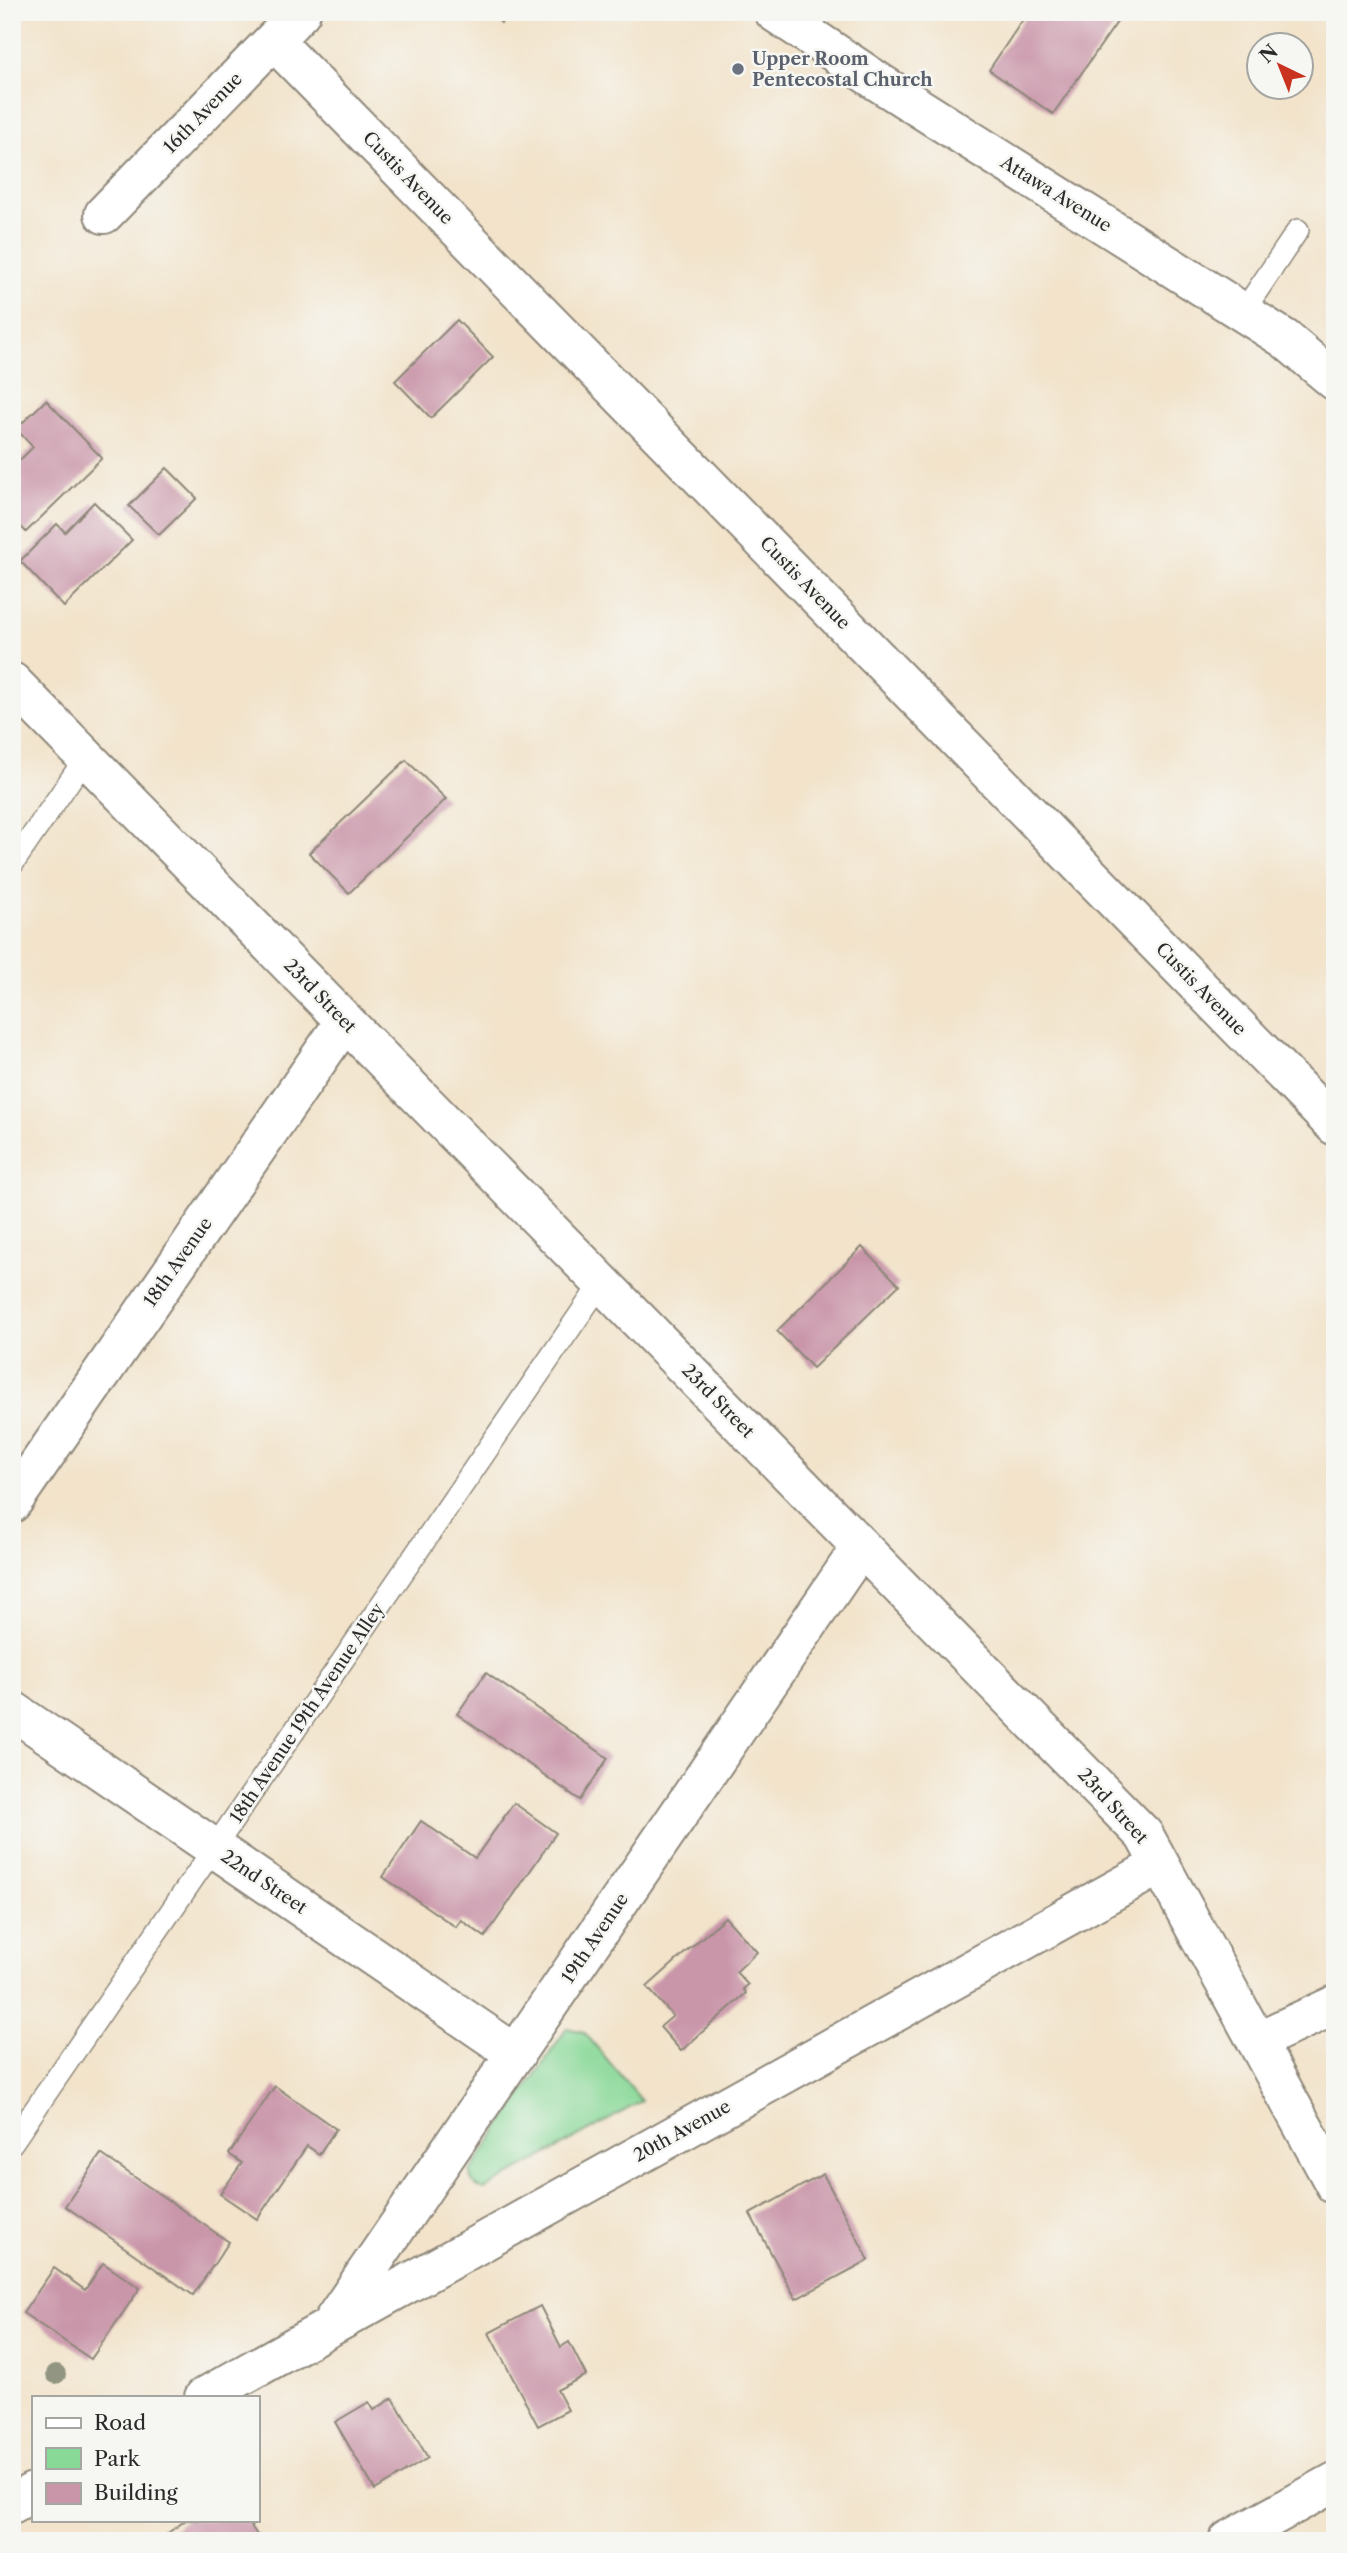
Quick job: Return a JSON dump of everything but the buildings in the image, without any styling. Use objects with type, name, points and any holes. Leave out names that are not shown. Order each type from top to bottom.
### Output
[{"type":"street","name":"16th Avenue","points":[[104,214],[301,12]]},
{"type":"street","name":"Attawa Avenue","points":[[774,12],[880,83],[1243,312],[1285,340],[1335,381]]},
{"type":"street","name":"Custis Avenue","points":[[274,41],[1335,1126]]},
{"type":"street","name":"23rd Street","points":[[12,682],[1144,1835],[1335,2185]]},
{"type":"street","name":"18th Avenue","points":[[12,1503],[345,1021]]},
{"type":"street","name":"19th Avenue","points":[[328,2328],[861,1547]]},
{"type":"street","name":"22nd Street","points":[[12,1710],[516,2054]]},
{"type":"street","name":"20th Avenue","points":[[206,2396],[1160,1865]]},
{"type":"street","points":[[1257,2041],[1335,2005]]},
{"type":"street","points":[[1232,2540],[1335,2482]]},
{"type":"street","points":[[12,2504],[32,2494]]},
{"type":"lane","points":[[1243,312],[1298,230]]},
{"type":"lane","points":[[12,865],[86,757]]},
{"type":"lane","name":"18th Avenue 19th Avenue Alley","points":[[12,2143],[602,1282]]},
{"type":"green space","points":[[567,2028],[584,2032],[642,2101],[485,2189],[476,2186],[472,2182],[470,2172]]},
{"type":"place","name":"Upper Room Pentecostal Church","points":[[738,69]]}]
